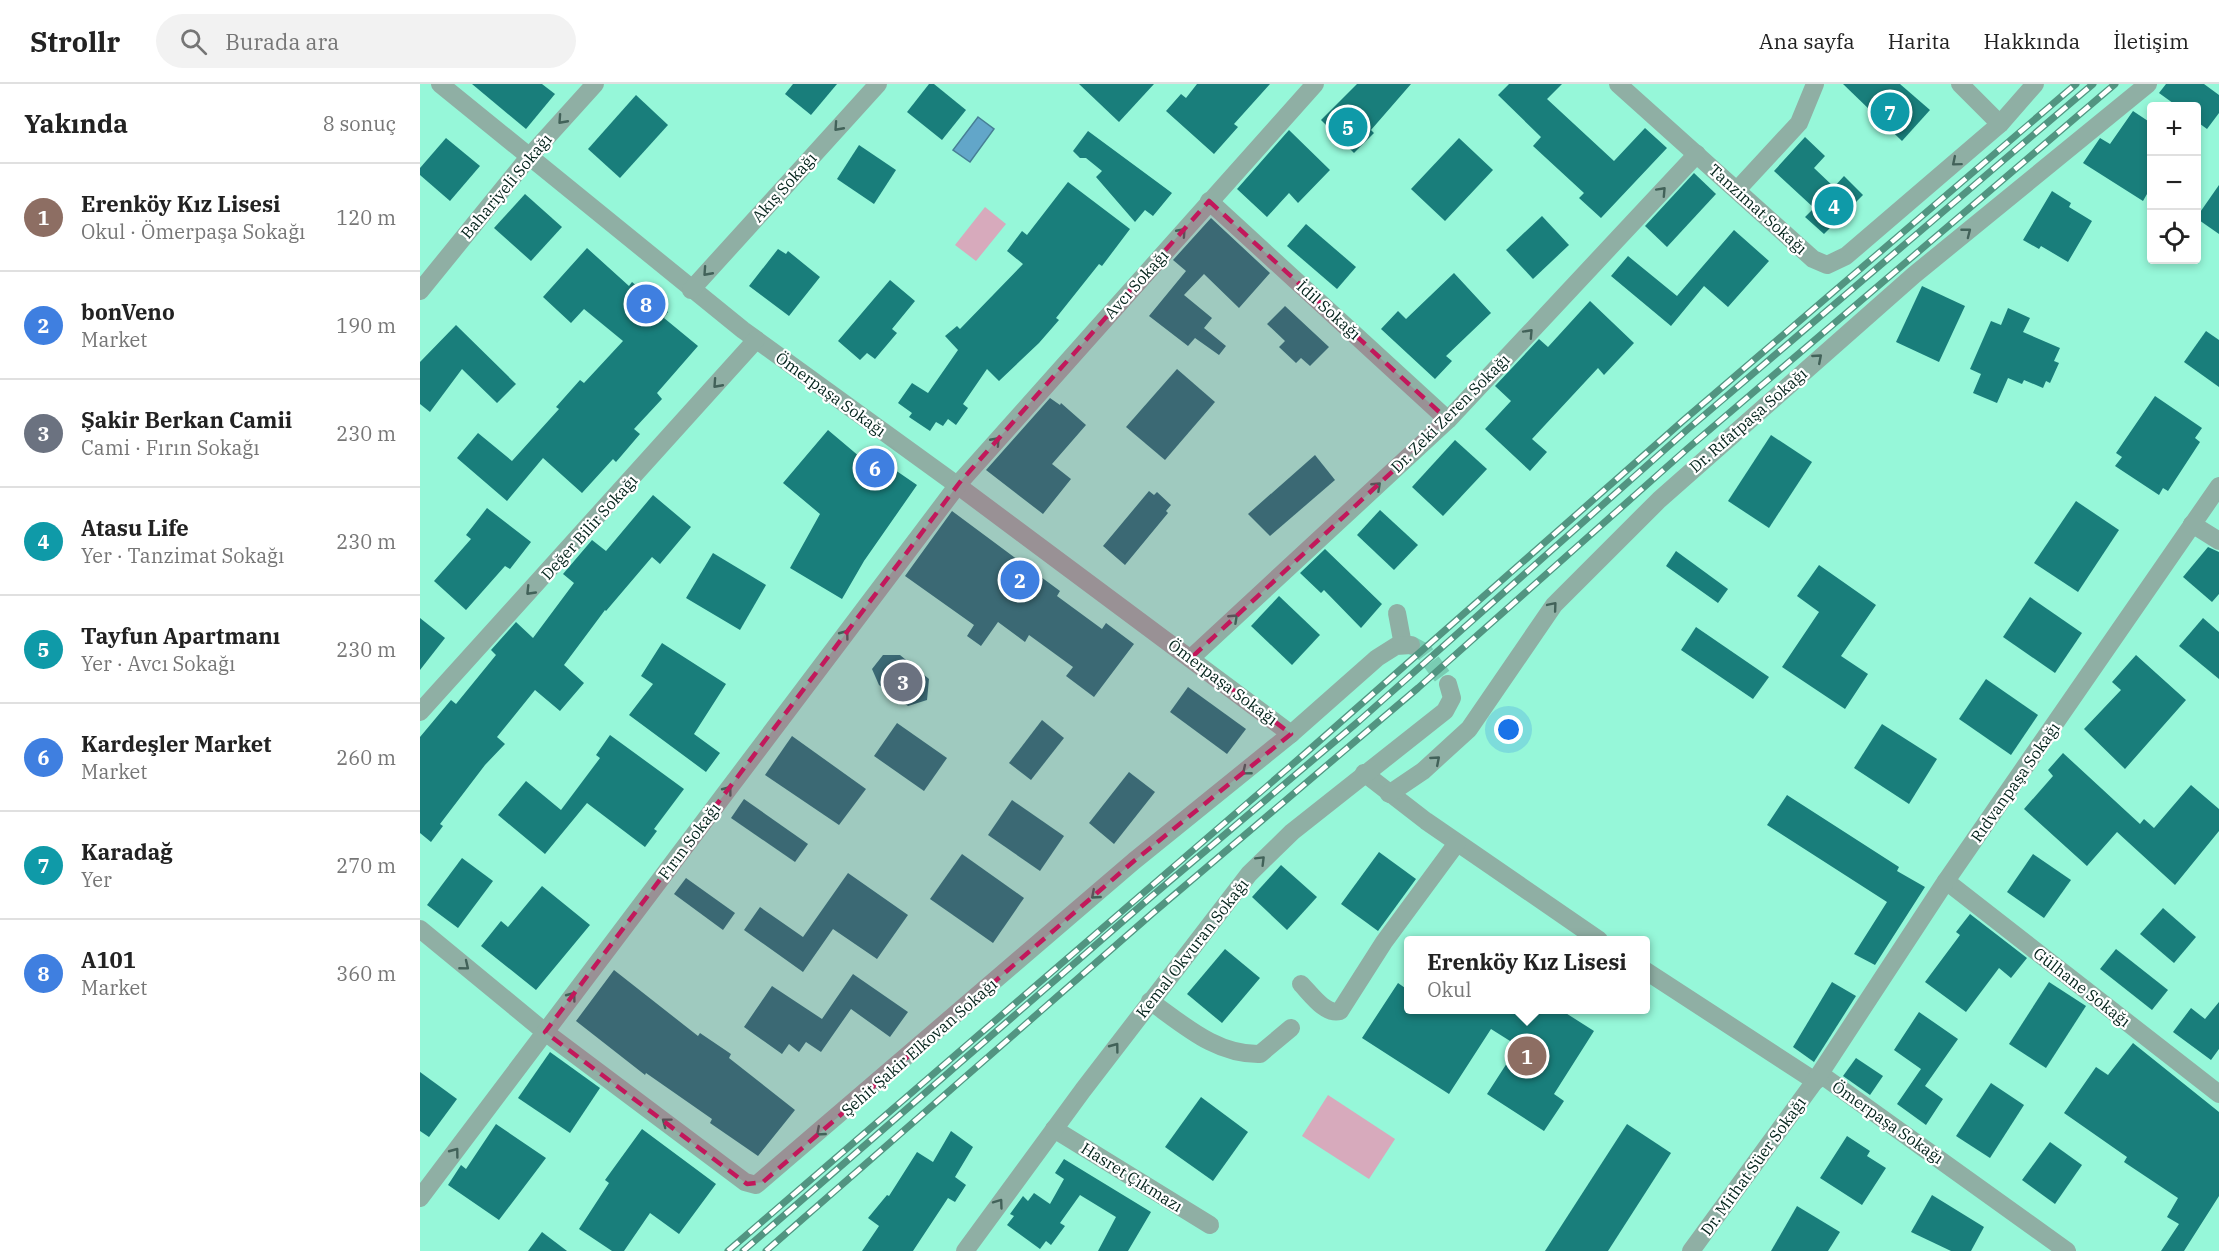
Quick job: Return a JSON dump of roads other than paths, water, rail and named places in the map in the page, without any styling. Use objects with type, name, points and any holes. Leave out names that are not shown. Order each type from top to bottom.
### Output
[{"type":"street","name":"Ömerpaşa Sokağı","points":[[440,84],[691,290],[756,340],[957,485],[1291,734]]},
{"type":"street","name":"Bahariyeli Sokağı","points":[[420,291],[529,156],[595,84]]},
{"type":"street","name":"Akış Sokağı","points":[[691,290],[878,84]]},
{"type":"street","name":"Avcı Sokağı","points":[[957,485],[1315,84]]},
{"type":"street","name":"Tanzimat Sokağı","points":[[1618,84],[1813,259],[1824,264],[1833,264],[1846,256],[2000,124],[2035,84]]},
{"type":"street","points":[[1737,190],[1799,123],[1815,84]]},
{"type":"street","points":[[1960,84],[2000,124]]},
{"type":"street","name":"Dr. Rıfatpaşa Sokağı","points":[[1389,794],[1423,771],[1463,735],[1481,714],[1521,650],[1554,605],[1659,500],[1914,275],[2148,84]]},
{"type":"street","name":"Dr. Zeki Zeren Sokağı","points":[[1191,658],[1448,420],[1696,154]]},
{"type":"street","name":"İdil Sokağı","points":[[1209,201],[1448,420]]},
{"type":"street","name":"Değer Bilir Sokağı","points":[[420,712],[756,340]]},
{"type":"street","name":"Fırın Sokağı","points":[[420,1198],[957,485]]},
{"type":"street","name":"Rıdvanpaşa Sokağı","points":[[1815,1081],[1946,881],[2219,486]]},
{"type":"street","points":[[2192,524],[2219,541]]},
{"type":"street","name":"Şehit Şakir Elkovan Sokağı","points":[[420,929],[545,1032],[745,1182],[751,1185],[759,1184],[1128,867],[1291,734],[1377,658],[1391,648],[1407,645],[1397,613]]},
{"type":"street","name":"Kemal Okvuran Sokağı","points":[[965,1251],[1150,1001],[1260,862],[1364,773],[1445,711],[1452,698],[1448,684]]},
{"type":"street","points":[[1364,773],[1457,843],[1593,936]]},
{"type":"street","points":[[1301,984],[1330,1012],[1340,1011],[1384,942],[1457,843]]},
{"type":"street","name":"Gülhane Sokağı","points":[[1946,881],[2219,1094]]},
{"type":"street","name":"Ömerpaşa Sokağı","points":[[1650,974],[1815,1081],[1823,1076],[2067,1251]]},
{"type":"street","points":[[1150,1001],[1201,1037],[1231,1051],[1260,1054],[1292,1028]]},
{"type":"street","name":"Dr. Mithat Süer Sokağı","points":[[1691,1251],[1815,1081]]},
{"type":"street","name":"Hasret Çıkmazı","points":[[1054,1129],[1210,1225]]},
{"type":"water","points":[[978,117],[994,129],[970,162],[953,150]]},
{"type":"tunnel","points":[[1411,645],[1424,652],[1448,684]]},
{"type":"railway","points":[[728,1251],[1301,757],[1685,419],[2076,84]]},
{"type":"railway","points":[[743,1251],[1152,896],[1359,721],[1688,429],[2093,84]]},
{"type":"railway","points":[[766,1251],[1154,912],[1418,688],[1687,449],[2115,84]]},
{"type":"place","name":"Karadağ","points":[[1890,112]]},
{"type":"place","name":"Tayfun Apartmanı","points":[[1348,127]]},
{"type":"place","name":"Atasu Life","points":[[1834,206]]},
{"type":"place","name":"A101","points":[[646,304]]},
{"type":"place","name":"Kardeşler Market","points":[[875,468]]},
{"type":"place","name":"bonVeno","points":[[1020,580]]},
{"type":"place","name":"Şakir Berkan Camii","points":[[903,682]]},
{"type":"place","name":"Erenköy Kız Lisesi","points":[[1527,1056]]}]
